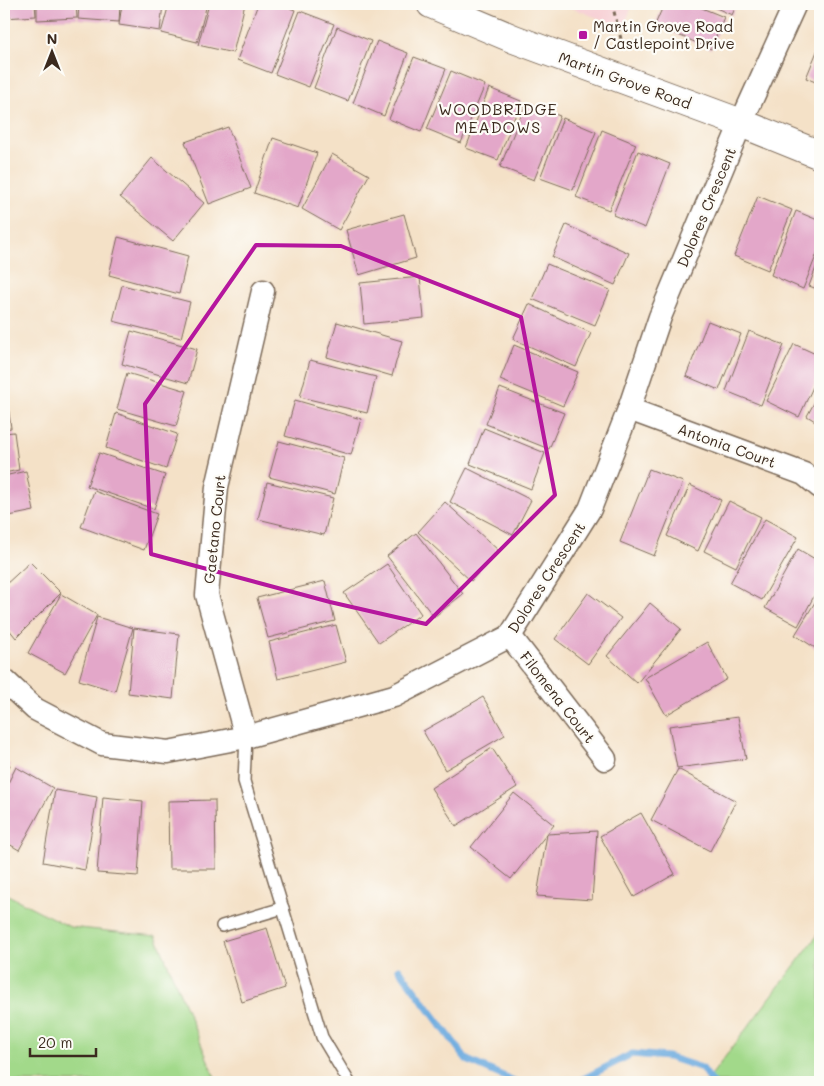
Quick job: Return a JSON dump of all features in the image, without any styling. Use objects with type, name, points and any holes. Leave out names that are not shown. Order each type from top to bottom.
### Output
[{"type":"street","name":"Martin Grove Road","points":[[431,4],[514,40],[742,123],[820,155]]},
{"type":"street","name":"Dolores Crescent","points":[[4,680],[34,709],[102,744],[168,752],[246,737],[394,696],[510,636],[590,508],[629,409],[660,317],[742,123],[795,4]]},
{"type":"street","name":"Gaetano Court","points":[[246,737],[208,595],[216,487],[262,291]]},
{"type":"street","name":"Antonia Court","points":[[629,409],[804,474],[820,487]]},
{"type":"street","name":"Filomena Court","points":[[510,636],[606,759]]},
{"type":"lane","points":[[246,737],[244,781],[322,1038],[349,1082]]},
{"type":"lane","points":[[222,926],[283,908]]},
{"type":"path","points":[[612,4],[621,40]]},
{"type":"highlighted area","points":[[256,245],[341,246],[521,317],[555,495],[426,624],[330,602],[151,554],[145,404]]},
{"type":"shaded area","points":[[562,4],[633,4],[623,28]]},
{"type":"green space","points":[[4,893],[70,927],[156,936],[217,1082],[4,1082]]},
{"type":"green space","points":[[820,932],[820,1082],[706,1082]]},
{"type":"building","points":[[4,4],[35,4],[36,16],[4,18]]},
{"type":"building","points":[[37,4],[76,4],[77,18],[37,20]]},
{"type":"building","points":[[79,4],[120,4],[119,22],[78,19]]},
{"type":"building","points":[[122,4],[163,4],[160,31],[119,25]]},
{"type":"building","points":[[169,4],[207,4],[197,42],[161,33]]},
{"type":"building","points":[[209,4],[245,4],[233,53],[198,45]]},
{"type":"building","points":[[258,4],[279,4],[295,10],[271,73],[237,60]]},
{"type":"building","points":[[664,4],[692,4],[724,17],[711,49],[655,25]]},
{"type":"building","points":[[707,4],[737,4],[732,15]]},
{"type":"building","points":[[300,11],[334,24],[309,87],[275,74]]},
{"type":"building","points":[[337,27],[371,41],[348,101],[314,88]]},
{"type":"building","points":[[377,41],[408,53],[384,116],[353,103]]},
{"type":"building","points":[[820,44],[820,84],[806,78]]},
{"type":"building","points":[[414,57],[446,69],[421,132],[389,119]]},
{"type":"building","points":[[451,71],[485,85],[461,143],[427,129]]},
{"type":"building","points":[[489,88],[521,101],[498,160],[466,148]]},
{"type":"building","points":[[526,103],[560,116],[534,180],[500,167]]},
{"type":"building","points":[[563,118],[596,132],[573,190],[540,178]]},
{"type":"building","points":[[228,127],[251,188],[209,204],[185,142]]},
{"type":"building","points":[[602,130],[636,144],[609,210],[576,197]]},
{"type":"building","points":[[273,138],[317,153],[298,208],[254,193]]},
{"type":"building","points":[[638,151],[670,164],[645,228],[613,215]]},
{"type":"building","points":[[332,154],[369,175],[339,230],[302,209]]},
{"type":"building","points":[[152,158],[204,203],[173,241],[120,197]]},
{"type":"building","points":[[758,196],[792,210],[768,270],[734,256]]},
{"type":"building","points":[[796,211],[820,221],[820,246],[803,289],[771,275]]},
{"type":"building","points":[[404,214],[416,258],[359,275],[346,230]]},
{"type":"building","points":[[566,225],[629,253],[615,285],[552,257]]},
{"type":"building","points":[[118,237],[188,256],[179,294],[109,275]]},
{"type":"building","points":[[820,257],[820,290],[809,286]]},
{"type":"building","points":[[547,264],[610,290],[595,325],[532,299]]},
{"type":"building","points":[[420,277],[424,318],[364,324],[360,283]]},
{"type":"building","points":[[122,285],[190,302],[181,338],[113,321]]},
{"type":"building","points":[[529,304],[591,333],[576,367],[513,339]]},
{"type":"building","points":[[708,321],[741,334],[719,390],[686,376]]},
{"type":"building","points":[[337,322],[402,341],[392,376],[327,357]]},
{"type":"building","points":[[131,331],[197,349],[188,383],[122,364]]},
{"type":"building","points":[[749,331],[784,345],[761,405],[726,391]]},
{"type":"building","points":[[794,344],[820,356],[820,372],[799,417],[766,401]]},
{"type":"building","points":[[514,345],[578,372],[563,406],[500,380]]},
{"type":"building","points":[[310,360],[376,377],[367,413],[300,397]]},
{"type":"building","points":[[127,373],[187,391],[176,426],[117,409]]},
{"type":"building","points":[[500,388],[564,413],[549,449],[486,424]]},
{"type":"building","points":[[6,390],[11,428],[4,429],[4,391]]},
{"type":"building","points":[[820,392],[820,424],[807,416]]},
{"type":"building","points":[[295,400],[361,419],[351,455],[285,436]]},
{"type":"building","points":[[116,413],[177,434],[166,469],[106,448]]},
{"type":"building","points":[[484,428],[545,453],[531,489],[470,464]]},
{"type":"building","points":[[14,432],[19,470],[4,473],[4,433]]},
{"type":"building","points":[[279,441],[344,458],[335,494],[269,477]]},
{"type":"building","points":[[99,453],[165,475],[154,509],[87,486]]},
{"type":"building","points":[[467,468],[531,500],[513,535],[450,502]]},
{"type":"building","points":[[649,469],[683,482],[654,556],[620,542]]},
{"type":"building","points":[[26,471],[34,511],[4,517],[4,476]]},
{"type":"building","points":[[267,482],[333,498],[324,535],[258,519]]},
{"type":"building","points":[[690,485],[721,500],[698,551],[667,536]]},
{"type":"building","points":[[94,491],[157,514],[144,550],[81,527]]},
{"type":"building","points":[[729,501],[761,517],[736,567],[704,551]]},
{"type":"building","points":[[445,502],[498,550],[471,581],[418,532]]},
{"type":"building","points":[[765,519],[798,537],[762,600],[730,583]]},
{"type":"building","points":[[416,533],[463,594],[434,617],[387,556]]},
{"type":"building","points":[[798,549],[820,562],[820,585],[798,626],[765,608]]},
{"type":"building","points":[[30,562],[61,593],[16,638],[4,623],[4,586]]},
{"type":"building","points":[[387,564],[421,614],[379,643],[344,593]]},
{"type":"building","points":[[325,581],[335,621],[268,638],[257,598]]},
{"type":"building","points":[[588,593],[621,618],[588,664],[555,639]]},
{"type":"building","points":[[61,594],[97,615],[65,673],[28,653]]},
{"type":"building","points":[[820,594],[820,651],[795,635]]},
{"type":"building","points":[[650,603],[681,629],[637,683],[607,656]]},
{"type":"building","points":[[97,617],[133,628],[115,691],[79,680]]},
{"type":"building","points":[[336,625],[346,662],[278,679],[269,642]]},
{"type":"building","points":[[134,628],[179,634],[173,699],[128,693]]},
{"type":"building","points":[[707,642],[727,679],[666,715],[645,678]]},
{"type":"building","points":[[483,697],[505,735],[445,770],[423,731]]},
{"type":"building","points":[[738,717],[746,759],[677,768],[669,726]]},
{"type":"building","points":[[492,748],[517,787],[456,826],[431,788]]},
{"type":"building","points":[[4,761],[10,765],[4,776]]},
{"type":"building","points":[[16,767],[53,788],[19,850],[4,841],[4,791]]},
{"type":"building","points":[[678,769],[736,801],[710,851],[651,820]]},
{"type":"building","points":[[55,790],[97,797],[85,870],[43,862]]},
{"type":"building","points":[[514,793],[554,825],[511,879],[471,847]]},
{"type":"building","points":[[103,797],[143,801],[138,876],[97,873]]},
{"type":"building","points":[[215,800],[216,869],[169,869],[168,801]]},
{"type":"building","points":[[641,813],[675,874],[634,897],[600,836]]},
{"type":"building","points":[[597,831],[592,900],[537,896],[547,834]]},
{"type":"building","points":[[267,928],[285,988],[242,1002],[223,941]]},
{"type":"waterway","points":[[399,969],[467,1060],[516,1082]]},
{"type":"waterway","points":[[577,1082],[632,1054],[668,1057],[702,1068],[712,1082]]},
{"type":"place","name":"Martin Grove Road / Castlepoint Drive","points":[[583,35]]},
{"type":"district","name":"WOODBRIDGE MEADOWS","points":[[498,117]]}]
